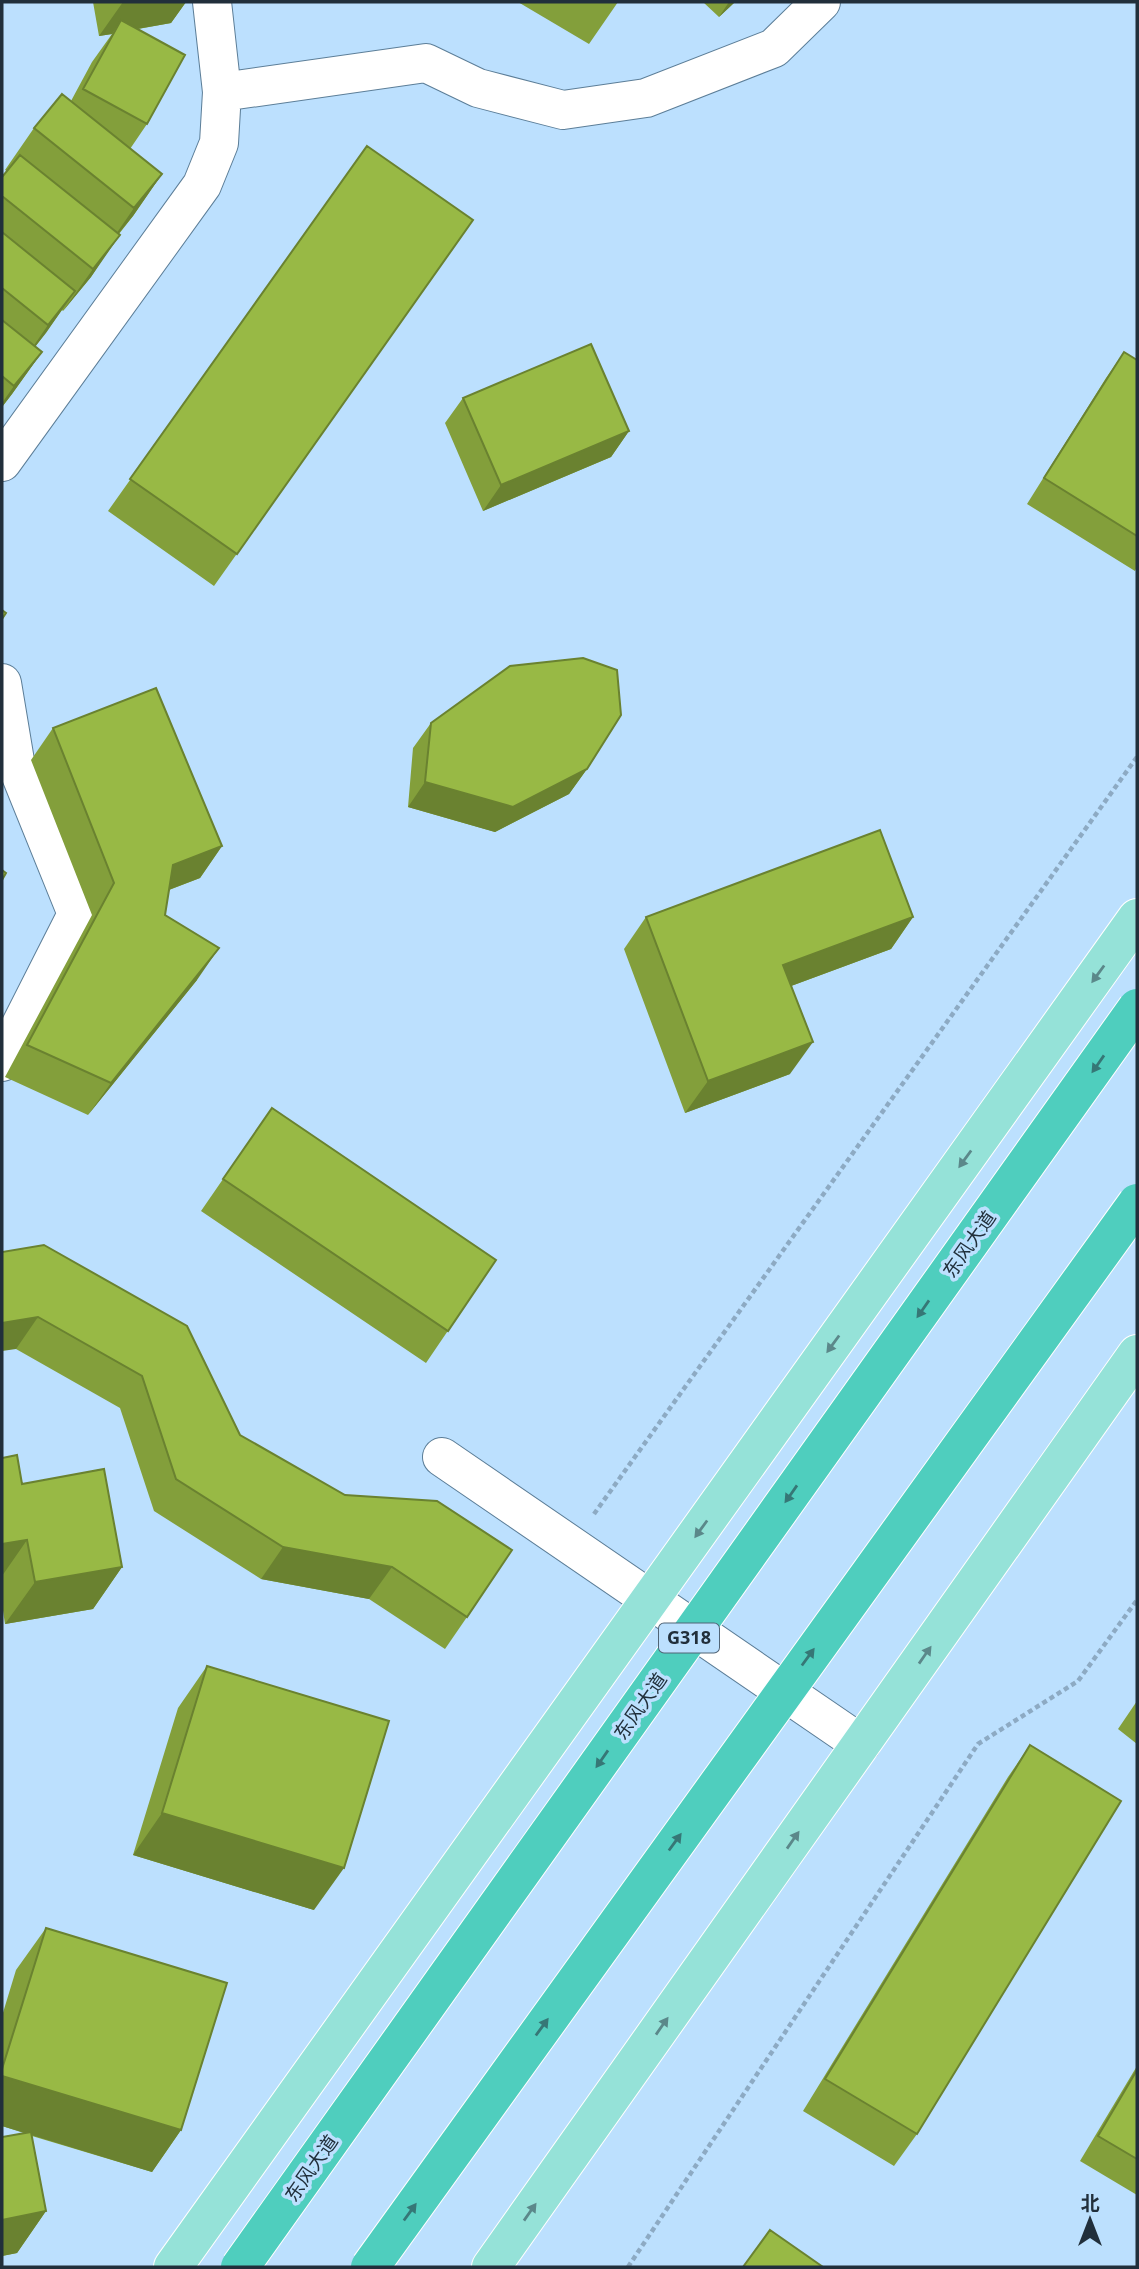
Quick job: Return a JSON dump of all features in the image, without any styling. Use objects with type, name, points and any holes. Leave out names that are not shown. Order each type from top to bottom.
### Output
[{"type":"highway","name":"东风大道","points":[[240,2267],[1137,1008]]},
{"type":"highway","points":[[370,2267],[1137,1203]]},
{"type":"main road","points":[[173,2267],[1137,918]]},
{"type":"main road","points":[[491,2267],[1137,1354]]},
{"type":"street","points":[[2,462],[202,186],[219,143],[222,92],[212,2]]},
{"type":"street","points":[[222,92],[426,63],[478,88],[563,110],[646,98],[774,48],[821,2]]},
{"type":"street","points":[[2,683],[15,761],[77,914],[2,1062]]},
{"type":"street","points":[[442,1457],[861,1744]]},
{"type":"path","points":[[571,1546],[1137,757]]},
{"type":"path","points":[[628,2267],[978,1744],[1078,1681],[1137,1600]]},
{"type":"building","points":[[121,20],[185,55],[147,124],[83,89]]},
{"type":"building","points":[[62,94],[162,174],[134,208],[34,128]]},
{"type":"building","points":[[367,146],[473,220],[237,554],[130,479]]},
{"type":"building","points":[[20,155],[120,235],[93,269],[2,196],[2,177]]},
{"type":"building","points":[[2,232],[75,291],[48,325],[2,288]]},
{"type":"building","points":[[2,320],[42,352],[14,386],[2,376]]},
{"type":"building","points":[[591,344],[629,431],[501,485],[463,398]]},
{"type":"building","points":[[1124,352],[1137,360],[1137,536],[1044,478]]},
{"type":"building","points":[[583,658],[617,670],[621,715],[587,769],[513,807],[425,782],[431,723],[510,666]]},
{"type":"building","points":[[156,688],[222,846],[173,865],[165,915],[219,948],[111,1083],[27,1045],[114,883],[53,728]]},
{"type":"building","points":[[880,830],[913,917],[783,965],[813,1042],[708,1081],[646,917]]},
{"type":"building","points":[[272,1108],[496,1260],[448,1331],[223,1179]]},
{"type":"building","points":[[44,1245],[187,1326],[240,1435],[345,1495],[437,1501],[512,1550],[467,1617],[392,1567],[283,1547],[176,1479],[142,1376],[38,1317],[2,1323],[2,1252]]},
{"type":"building","points":[[17,1455],[22,1484],[104,1469],[122,1567],[35,1582],[27,1540],[2,1544],[2,1458]]},
{"type":"building","points":[[207,1666],[389,1721],[344,1868],[162,1813]]},
{"type":"building","points":[[1030,1745],[1121,1801],[917,2134],[825,2079]]},
{"type":"building","points":[[46,1928],[227,1983],[181,2130],[2,2076]]},
{"type":"building","points":[[1137,2070],[1137,2159],[1098,2136]]},
{"type":"building","points":[[31,2132],[46,2211],[2,2220],[2,2137]]},
{"type":"building","points":[[770,2230],[823,2267],[743,2267]]}]
